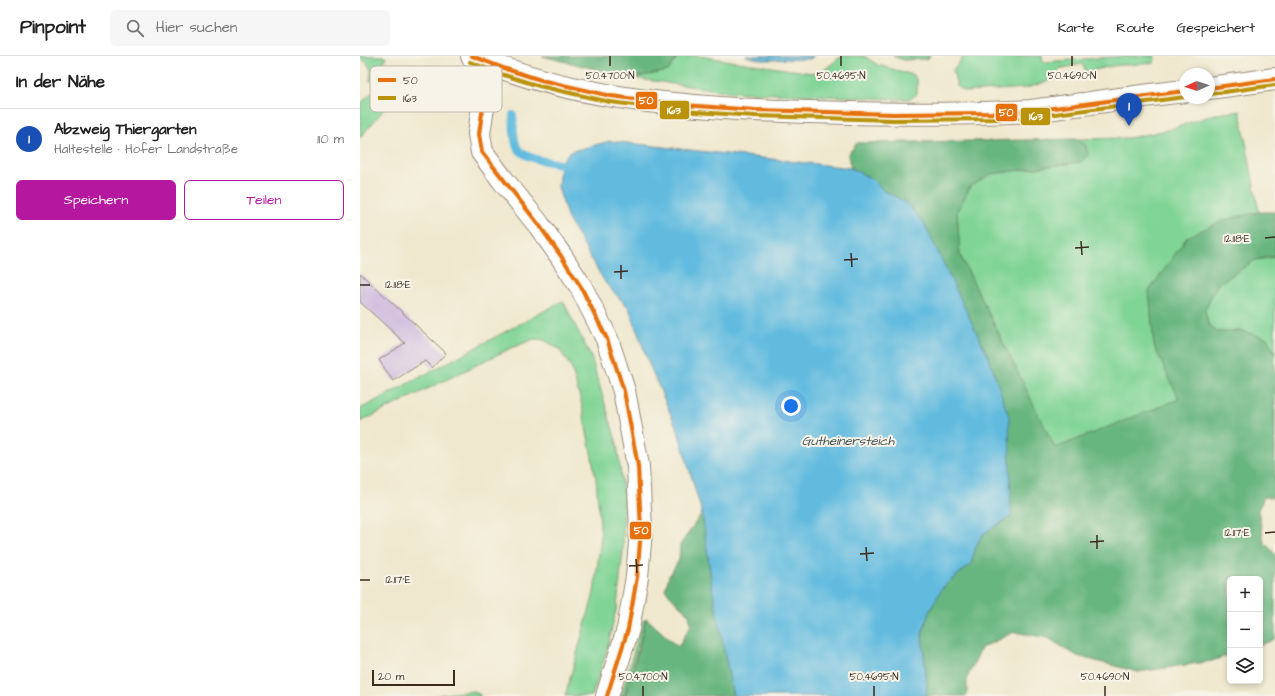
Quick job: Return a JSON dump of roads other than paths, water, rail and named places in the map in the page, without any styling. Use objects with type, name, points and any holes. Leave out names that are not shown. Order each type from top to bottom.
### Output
[{"type":"main road","points":[[472,56],[494,65]]},
{"type":"main road","points":[[502,68],[527,77],[610,96],[691,106],[787,111],[944,115],[1033,110],[1179,92]]},
{"type":"main road","points":[[1215,87],[1275,79]]},
{"type":"main road","points":[[482,112],[479,134],[482,152],[539,225],[581,287],[607,339],[624,391],[638,466],[641,531],[637,577],[628,629],[607,696]]},
{"type":"water","points":[[746,56],[813,56],[811,59],[762,60]]},
{"type":"water","name":"Gutheinersteich","points":[[610,141],[851,168],[872,179],[883,190],[907,203],[925,225],[989,358],[1009,417],[1011,516],[983,534],[976,546],[971,564],[943,587],[929,612],[922,634],[927,686],[926,696],[733,696],[713,593],[702,513],[678,431],[649,364],[629,308],[606,284],[568,219],[558,187],[560,164],[569,152]]},
{"type":"waterway","points":[[513,115],[514,137],[519,149],[528,156],[560,164]]},
{"type":"place","name":"Abzweig Thiergarten","points":[[1129,126]]}]
